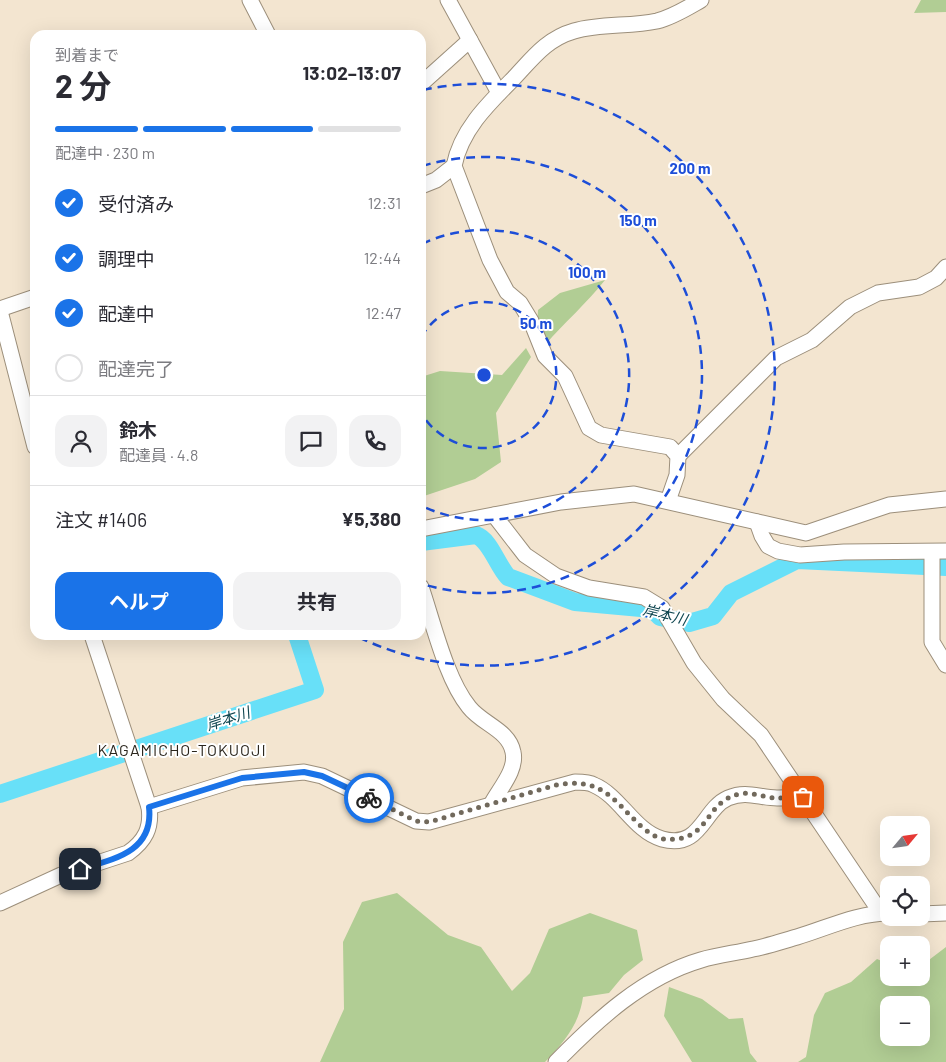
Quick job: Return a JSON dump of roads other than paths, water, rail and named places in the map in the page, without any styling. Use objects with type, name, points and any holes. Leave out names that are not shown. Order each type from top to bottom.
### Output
[{"type":"street","points":[[250,0],[265,30]]},
{"type":"street","points":[[448,0],[499,93]]},
{"type":"street","points":[[426,184],[436,180],[454,166],[467,133],[481,111],[538,49],[556,38],[574,31],[603,25],[656,21],[667,18],[701,0]]},
{"type":"street","points":[[426,80],[470,40]]},
{"type":"street","points":[[454,166],[490,260],[508,292],[520,304],[531,321],[545,356],[565,376],[589,428],[601,435],[670,447],[678,456]]},
{"type":"street","points":[[668,501],[677,475],[678,456],[776,358],[812,340],[850,307],[878,293],[919,287],[936,278],[946,267]]},
{"type":"street","points":[[30,299],[0,310],[30,426]]},
{"type":"street","points":[[426,528],[606,496],[634,494],[806,533],[889,505],[946,499]]},
{"type":"street","points":[[494,515],[525,555],[556,576],[590,588],[644,597],[662,608],[694,663],[723,699],[760,735],[880,906]]},
{"type":"street","points":[[758,522],[762,536],[768,546],[778,551],[800,555],[844,552],[939,551],[930,618],[932,642],[946,665]]},
{"type":"street","points":[[426,601],[453,678],[464,699],[481,720],[505,735],[513,750],[514,766],[492,803]]},
{"type":"street","points":[[0,903],[61,875],[128,853],[143,839],[148,830],[151,819],[149,807],[94,640]]},
{"type":"street","points":[[149,807],[242,778],[304,772],[322,776],[416,821],[429,822],[556,785],[575,782],[592,784],[602,790],[648,832],[662,839],[682,840],[698,832],[722,802],[739,794],[752,793],[776,798],[803,797]]},
{"type":"street","points":[[930,914],[946,913]]},
{"type":"street","points":[[556,1062],[590,1027],[631,995],[676,970],[701,960],[754,949],[808,934],[848,919],[880,914]]},
{"type":"waterway","name":"岸本川","points":[[426,541],[476,535],[489,547],[508,577],[575,602],[652,609],[660,617],[689,623],[713,616],[731,593],[797,560],[946,567]]},
{"type":"waterway","name":"岸本川","points":[[0,794],[315,690],[299,640]]},
{"type":"district","name":"KAGAMICHO-TOKUOJI","points":[[182,750]]}]
